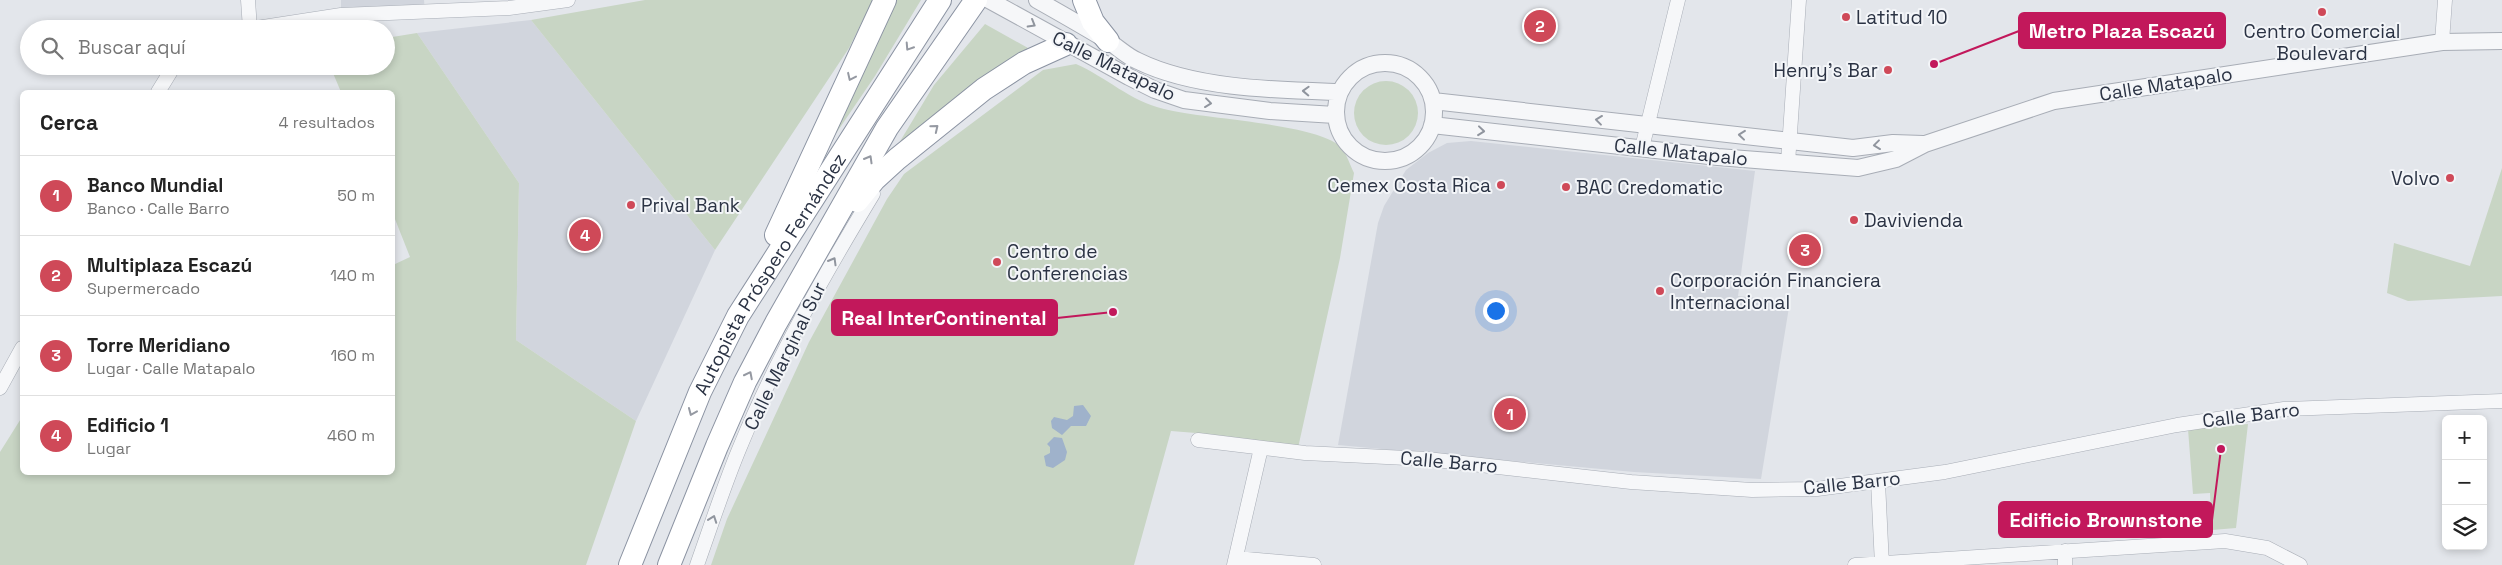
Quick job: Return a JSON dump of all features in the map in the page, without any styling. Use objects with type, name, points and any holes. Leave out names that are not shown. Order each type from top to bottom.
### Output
[{"type":"highway","points":[[738,316],[884,0]]},
{"type":"highway","name":"Autopista Próspero Fernández","points":[[669,565],[721,438],[746,382],[776,323],[887,128],[976,0]]},
{"type":"highway","points":[[1084,0],[1093,22],[1108,41]]},
{"type":"highway","name":"Autopista Próspero Fernández","points":[[630,565],[700,392],[738,316],[938,3]]},
{"type":"highway","points":[[776,323],[850,210],[874,180],[897,159],[984,89],[1024,63],[1066,44]]},
{"type":"street","points":[[248,0],[249,20]]},
{"type":"street","points":[[308,20],[434,5],[509,8],[568,0]]},
{"type":"street","name":"Calle Matapalo","points":[[989,0],[1066,44],[1155,90],[1184,100],[1270,111],[1335,115]]},
{"type":"street","name":"Calle Matapalo","points":[[1037,0],[1108,41],[1136,60],[1158,70],[1188,78],[1273,90],[1339,92]]},
{"type":"street","points":[[1642,148],[1678,0]]},
{"type":"street","points":[[1788,163],[1799,0]]},
{"type":"street","points":[[2442,42],[2445,0]]},
{"type":"street","name":"Calle Matapalo","points":[[1432,125],[1788,163],[1858,168],[1896,159],[1926,144],[2054,101],[2442,42],[2502,41]]},
{"type":"street","points":[[1393,63],[1418,75],[1427,87],[1433,101],[1432,125],[1427,138],[1413,152],[1394,161],[1381,162],[1359,155],[1347,144],[1339,131],[1335,115],[1339,92],[1356,72],[1368,65],[1393,63]]},
{"type":"street","points":[[159,90],[168,75]]},
{"type":"street","name":"Calle Matapalo","points":[[1433,101],[1853,148],[1893,143],[1926,144]]},
{"type":"street","name":"Calle Marginal Sur","points":[[697,565],[740,446],[786,348],[822,279],[880,181],[897,159]]},
{"type":"street","points":[[0,388],[20,352]]},
{"type":"street","name":"Calle Barro","points":[[1198,440],[1261,448],[1426,459],[1631,482],[1752,490],[1817,490],[1945,472],[2177,425],[2284,408],[2502,402]]},
{"type":"street","points":[[1261,448],[1235,562],[1314,565]]},
{"type":"street","points":[[1878,482],[1882,564]]},
{"type":"street","points":[[1855,565],[2065,558],[2224,541],[2266,548],[2300,565]]},
{"type":"shaded area","points":[[341,0],[424,0],[425,11],[341,15]]},
{"type":"shaded area","points":[[531,20],[715,250],[636,421],[516,340],[519,183],[417,33]]},
{"type":"shaded area","points":[[1471,141],[1755,171],[1738,296],[1790,301],[1761,479],[1634,472],[1338,445],[1378,223],[1384,206],[1406,170],[1428,153],[1447,143]]},
{"type":"green space","points":[[645,0],[873,0],[849,48],[715,250],[531,20]]},
{"type":"green space","points":[[895,0],[921,0],[875,76],[822,154]]},
{"type":"green space","points":[[985,24],[1028,48],[1019,58],[893,153],[934,85]]},
{"type":"green space","points":[[417,33],[519,183],[516,340],[636,421],[586,565],[0,565],[0,452],[20,420],[20,475],[395,475],[395,264],[410,257],[395,219],[395,90],[340,90],[334,75],[395,75],[395,37]]},
{"type":"green space","points":[[1076,64],[1098,75],[1129,95],[1164,109],[1306,132],[1326,138],[1340,146],[1344,152],[1354,173],[1340,258],[1298,448],[1254,445],[1196,433],[1171,431],[1134,565],[711,565],[727,519],[809,342],[887,199],[904,174],[1043,70]]},
{"type":"green space","points":[[1386,81],[1398,83],[1409,90],[1416,101],[1418,113],[1416,125],[1409,136],[1398,143],[1386,145],[1374,143],[1363,136],[1356,125],[1354,113],[1356,101],[1363,90],[1374,83]]},
{"type":"green space","points":[[2502,168],[2502,296],[2408,301],[2387,293],[2394,243],[2470,266]]},
{"type":"green space","points":[[2248,424],[2236,528],[2212,530],[2210,493],[2193,494],[2188,429]]},
{"type":"water","points":[[1083,405],[1091,416],[1086,426],[1071,426],[1062,435],[1052,428],[1051,421],[1054,417],[1067,420],[1073,416],[1074,406]]},
{"type":"water","points":[[1054,437],[1062,438],[1067,452],[1065,460],[1053,468],[1046,466],[1044,456],[1050,453],[1050,447],[1047,444]]},
{"type":"place","name":"Centro Comercial Boulevard","points":[[2322,12]]},
{"type":"place","name":"Latitud 10","points":[[1846,17]]},
{"type":"place","name":"Multiplaza Escazú","points":[[1540,26]]},
{"type":"place","name":"Metro Plaza Escazú","points":[[1934,64]]},
{"type":"place","name":"Henry's Bar","points":[[1888,70]]},
{"type":"place","name":"Volvo","points":[[2450,178]]},
{"type":"place","name":"Cemex Costa Rica","points":[[1501,185]]},
{"type":"place","name":"BAC Credomatic","points":[[1566,187]]},
{"type":"place","name":"Prival Bank","points":[[631,205]]},
{"type":"place","name":"Davivienda","points":[[1854,220]]},
{"type":"place","name":"Edificio 1","points":[[585,235]]},
{"type":"place","name":"Torre Meridiano","points":[[1805,250]]},
{"type":"place","name":"Centro de Conferencias","points":[[997,262]]},
{"type":"place","name":"Corporación Financiera Internacional","points":[[1660,291]]},
{"type":"place","name":"Real InterContinental","points":[[1113,312]]},
{"type":"place","name":"Banco Mundial","points":[[1510,414]]},
{"type":"place","name":"Edificio Brownstone","points":[[2221,449]]}]
